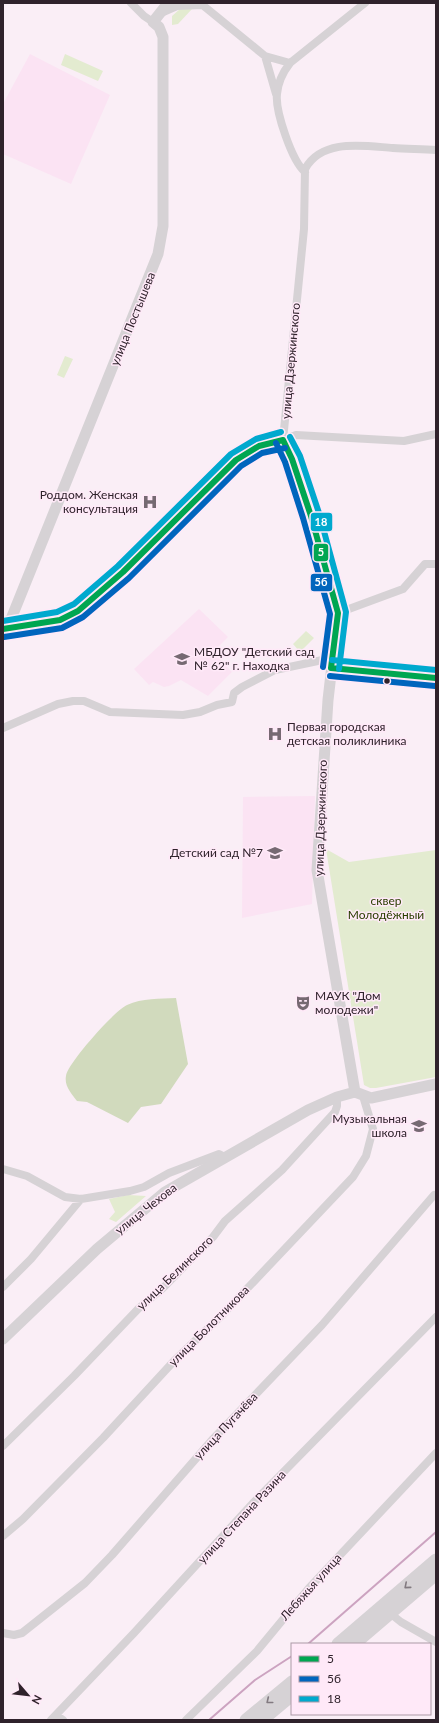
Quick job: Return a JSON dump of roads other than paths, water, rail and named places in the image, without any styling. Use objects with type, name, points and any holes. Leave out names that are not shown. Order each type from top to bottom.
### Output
[{"type":"main road","points":[[339,1643],[436,1560]]},
{"type":"main road","points":[[355,1643],[436,1574]]},
{"type":"main road","points":[[246,1720],[291,1683]]},
{"type":"main road","points":[[262,1720],[291,1696]]},
{"type":"street","name":"улица Постышева","points":[[5,629],[119,354],[160,248],[163,226],[163,37],[156,18],[140,13],[131,3]]},
{"type":"street","points":[[156,18],[163,3]]},
{"type":"street","points":[[156,18],[168,3]]},
{"type":"street","points":[[277,96],[284,71],[290,63],[365,3]]},
{"type":"street","points":[[156,18],[177,6],[201,4],[265,56],[290,63]]},
{"type":"street","points":[[265,56],[277,96],[288,144],[298,166],[305,170],[309,162],[325,151],[340,146],[357,145],[436,150]]},
{"type":"street","name":"улица Дзержинского","points":[[305,170],[304,229],[283,440],[292,460],[311,516],[338,613],[332,663],[317,870],[359,1094]]},
{"type":"street","points":[[283,440],[296,435],[404,441],[436,434]]},
{"type":"street","name":"улица Постышева","points":[[5,629],[60,620],[78,611],[123,572],[236,460],[259,446],[283,440]]},
{"type":"street","points":[[338,613],[403,589],[425,564],[436,564]]},
{"type":"street","points":[[3,728],[58,704],[73,701],[84,701],[110,712],[183,715],[200,712],[232,702],[234,693],[242,687],[275,670],[332,663],[436,678]]},
{"type":"street","name":"улица Чехова","points":[[3,1338],[97,1249],[150,1204],[165,1192],[224,1157],[308,1110],[337,1097],[359,1094],[371,1098],[436,1084]]},
{"type":"street","name":"улица Болотникова","points":[[3,1536],[23,1519],[103,1438],[174,1361],[223,1314],[353,1177],[366,1156],[373,1129],[359,1094]]},
{"type":"street","name":"улица Белинского","points":[[3,1446],[74,1376],[139,1308],[162,1289],[213,1237],[225,1222],[282,1170],[335,1112],[338,1106],[337,1097]]},
{"type":"street","points":[[3,1169],[27,1176],[65,1197],[81,1199],[130,1192],[189,1165],[219,1154],[224,1157]]},
{"type":"street","name":"улица Пугачёва","points":[[3,1633],[14,1635],[22,1633],[85,1583],[112,1555],[213,1439],[322,1325],[434,1196]]},
{"type":"street","points":[[3,1287],[36,1253],[81,1199]]},
{"type":"street","name":"улица Степана Разина","points":[[54,1717],[134,1633],[254,1502],[436,1317]]},
{"type":"street","name":"Лебяжья улица","points":[[186,1720],[257,1650],[308,1588],[436,1453]]},
{"type":"street","points":[[391,1614],[400,1622],[436,1642]]},
{"type":"street","points":[[54,1717],[63,1720]]},
{"type":"waterway","points":[[309,1643],[436,1532]]},
{"type":"waterway","points":[[209,1720],[255,1680],[291,1657]]},
{"type":"place","name":"Роддом. Женская консультация","points":[[150,502]]},
{"type":"place","name":"МБДОУ \"Детский сад № 62\" г. Находка","points":[[182,659]]},
{"type":"place","name":"Первая городская детская поликлиника","points":[[275,734]]},
{"type":"place","name":"Детский сад №7","points":[[275,853]]},
{"type":"place","name":"МАУК \"Дом молодежи\"","points":[[303,1003]]},
{"type":"place","name":"Музыкальная школа","points":[[419,1126]]},
{"type":"park label","name":"сквер Молодёжный","points":[[386,908]]}]
